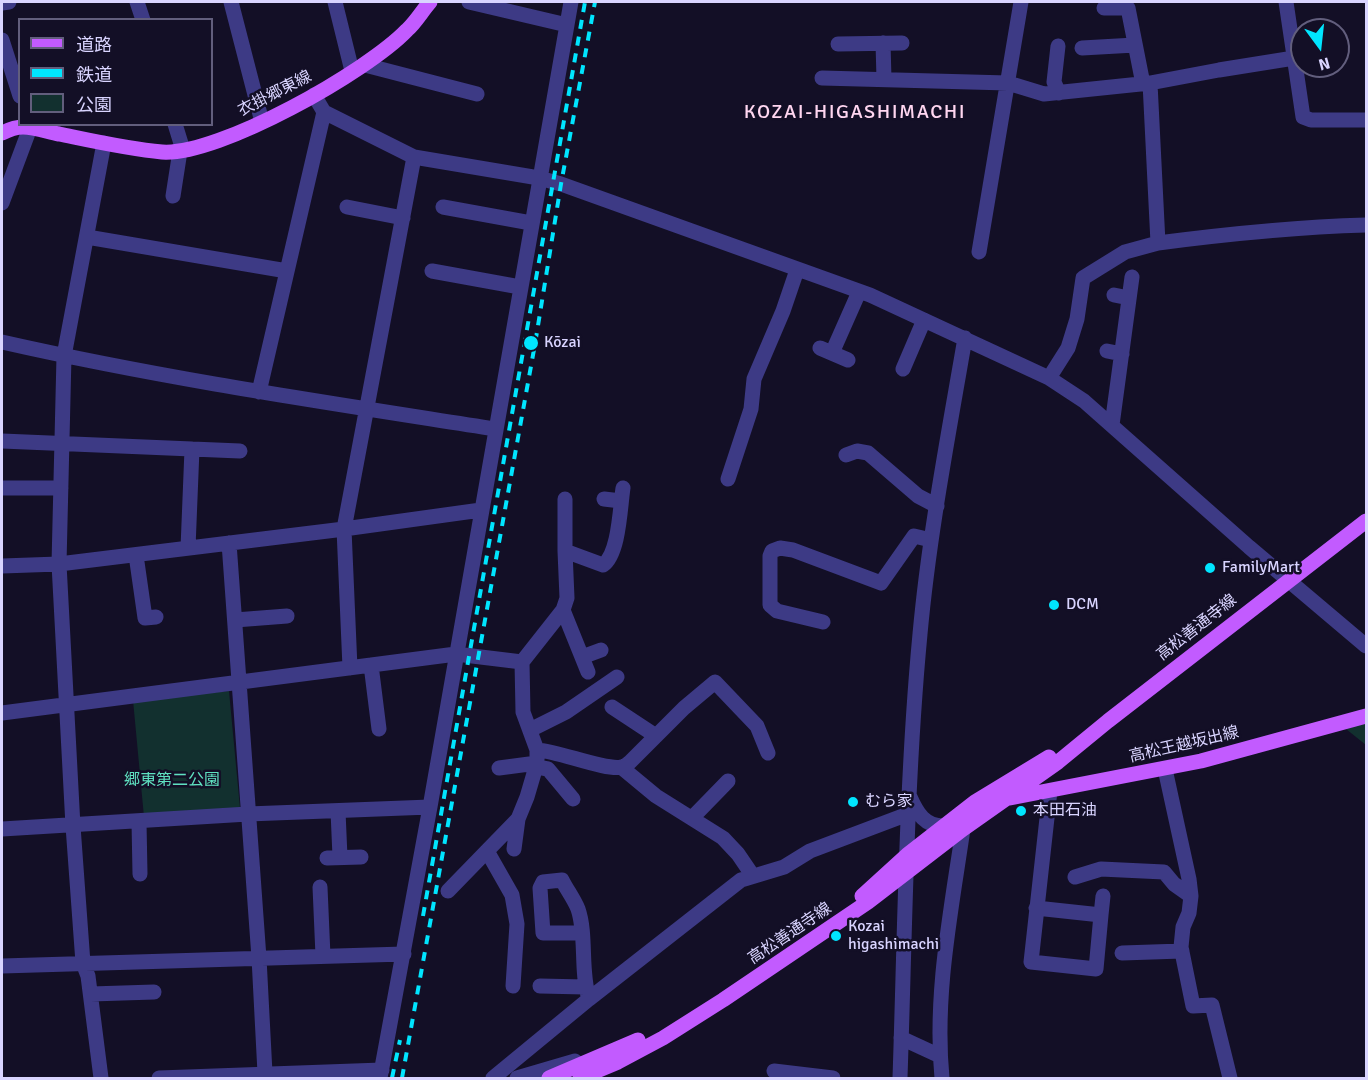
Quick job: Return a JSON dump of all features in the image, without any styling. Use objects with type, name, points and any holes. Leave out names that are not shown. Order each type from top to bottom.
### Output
[{"type":"main road","name":"衣掛郷東線","points":[[2,133],[29,126],[104,143],[164,152],[182,151],[213,143],[262,122],[359,68],[408,30],[430,2]]},
{"type":"main road","name":"高松善通寺線","points":[[549,1078],[619,1056],[663,1038],[834,926],[1108,721],[1366,520]]},
{"type":"main road","name":"高松王越坂出線","points":[[1007,798],[1165,769],[1229,754],[1366,716]]},
{"type":"main road","name":"高松善通寺線","points":[[580,1078],[681,1017],[863,895],[911,852],[975,802],[1048,765]]},
{"type":"main road","points":[[1048,765],[1070,787]]},
{"type":"main road","points":[[1048,765],[1050,791]]},
{"type":"main road","name":"高松善通寺線","points":[[975,802],[1007,798]]},
{"type":"street","points":[[2,3],[9,2]]},
{"type":"street","points":[[137,2],[142,18]]},
{"type":"street","points":[[231,2],[262,122]]},
{"type":"street","points":[[335,2],[359,68],[477,94]]},
{"type":"street","points":[[469,2],[567,25]]},
{"type":"street","points":[[159,1078],[265,1073],[381,1074],[571,2]]},
{"type":"street","points":[[979,252],[1021,2]]},
{"type":"street","points":[[1286,2],[1290,30]]},
{"type":"street","points":[[1104,8],[1128,8],[1146,84],[1158,243]]},
{"type":"street","points":[[2,40],[18,90]]},
{"type":"street","points":[[838,44],[902,43]]},
{"type":"street","points":[[883,44],[884,79]]},
{"type":"street","points":[[1082,48],[1135,45]]},
{"type":"street","points":[[1058,46],[1054,82],[1059,93]]},
{"type":"street","points":[[822,78],[1008,83],[1044,94],[1146,84],[1290,59]]},
{"type":"street","points":[[1297,78],[1303,117],[1311,120],[1366,120]]},
{"type":"street","points":[[314,95],[324,112],[414,157],[539,178],[644,213],[859,292],[965,338],[1049,378],[1084,401],[1249,547],[1366,646]]},
{"type":"street","points":[[259,392],[324,112]]},
{"type":"street","points":[[2,203],[29,126]]},
{"type":"street","points":[[172,196],[182,151],[176,126]]},
{"type":"street","points":[[101,1078],[91,994],[83,963],[59,564],[64,356],[104,143]]},
{"type":"street","points":[[350,668],[344,529],[414,157]]},
{"type":"street","points":[[347,207],[403,218]]},
{"type":"street","points":[[443,207],[531,223]]},
{"type":"street","points":[[1049,378],[1068,348],[1077,320],[1083,278],[1125,252],[1158,243],[1226,234],[1366,225]]},
{"type":"street","points":[[87,237],[287,271]]},
{"type":"street","points":[[728,479],[751,409],[754,379],[797,270]]},
{"type":"street","points":[[432,271],[520,287]]},
{"type":"street","points":[[1112,425],[1114,352],[1122,297],[1132,277]]},
{"type":"street","points":[[848,360],[826,351],[859,292]]},
{"type":"street","points":[[903,369],[924,320]]},
{"type":"street","points":[[900,1078],[904,875],[911,852],[907,835],[920,634],[936,506],[965,338]]},
{"type":"street","points":[[2,342],[64,356],[259,392],[495,429]]},
{"type":"street","points":[[2,441],[240,451]]},
{"type":"street","points":[[188,548],[192,449]]},
{"type":"street","points":[[846,455],[857,451],[868,453],[918,496],[936,506]]},
{"type":"street","points":[[3,488],[61,488]]},
{"type":"street","points":[[565,551],[603,565],[608,562],[614,552],[622,495],[604,499]]},
{"type":"street","points":[[514,849],[518,819],[527,797],[537,760],[523,712],[522,662],[563,610],[567,598],[565,499]]},
{"type":"street","points":[[2,566],[59,564],[136,555],[481,510]]},
{"type":"street","points":[[824,622],[777,611],[770,605],[770,556],[772,551],[780,548],[793,550],[881,583],[914,536],[931,540]]},
{"type":"street","points":[[229,543],[259,958],[265,1073]]},
{"type":"street","points":[[136,555],[144,618],[156,617]]},
{"type":"street","points":[[563,610],[588,672]]},
{"type":"street","points":[[235,620],[287,616]]},
{"type":"street","points":[[582,657],[601,650]]},
{"type":"street","points":[[2,713],[456,654],[522,662]]},
{"type":"street","points":[[371,665],[379,729]]},
{"type":"street","points":[[530,730],[566,712],[617,677]]},
{"type":"street","points":[[621,767],[630,762],[684,708],[715,682],[757,726],[768,753]]},
{"type":"street","points":[[612,707],[656,736]]},
{"type":"street","points":[[499,768],[537,760],[548,751],[593,763],[621,767],[656,796],[723,838],[738,854],[753,876]]},
{"type":"street","points":[[537,760],[548,769],[573,799]]},
{"type":"street","points":[[1165,769],[1189,879],[1191,896],[1189,913],[1183,927],[1182,951],[1193,1006],[1212,1005],[1230,1078]]},
{"type":"street","points":[[692,818],[728,781]]},
{"type":"street","points":[[1050,791],[1030,968],[1100,969],[1103,896]]},
{"type":"street","points":[[909,794],[921,817],[935,826],[945,826]]},
{"type":"street","points":[[2,829],[248,814],[430,807]]},
{"type":"street","points":[[338,811],[334,857],[361,857]]},
{"type":"street","points":[[493,1078],[587,993],[741,880],[784,867],[810,851],[908,814]]},
{"type":"street","points":[[448,891],[518,819]]},
{"type":"street","points":[[140,822],[140,874]]},
{"type":"street","points":[[942,1078],[941,983],[963,829]]},
{"type":"street","points":[[911,852],[926,853],[940,847]]},
{"type":"street","points":[[487,851],[512,895],[517,928],[513,986]]},
{"type":"street","points":[[1075,877],[1101,869],[1164,872],[1174,884],[1191,896]]},
{"type":"street","points":[[581,933],[543,933],[540,888],[543,882],[562,880],[578,910],[581,933],[587,993]]},
{"type":"street","points":[[320,887],[322,956]]},
{"type":"street","points":[[1036,909],[1101,915]]},
{"type":"street","points":[[517,928],[542,928]]},
{"type":"street","points":[[1122,953],[1182,951]]},
{"type":"street","points":[[2,966],[404,954]]},
{"type":"street","points":[[540,986],[587,993]]},
{"type":"street","points":[[91,994],[154,992]]},
{"type":"street","points":[[901,1038],[940,1056]]},
{"type":"street","points":[[517,1078],[606,1050],[619,1056],[596,1078]]},
{"type":"street","points":[[774,1071],[833,1078]]},
{"type":"green space","name":"郷東第二公園","points":[[229,691],[240,808],[144,817],[133,700]]},
{"type":"green space","points":[[1366,723],[1366,745],[1346,729]]},
{"type":"railway","points":[[423,916],[585,2]]},
{"type":"railway","points":[[402,1078],[595,2]]},
{"type":"railway","points":[[392,1078],[400,1040]]},
{"type":"place","name":"Kōzai","points":[[531,343]]},
{"type":"place","name":"FamilyMart","points":[[1210,568]]},
{"type":"place","name":"DCM","points":[[1054,605]]},
{"type":"place","name":"むら家","points":[[853,802]]},
{"type":"place","name":"本田石油","points":[[1021,811]]},
{"type":"place","name":"Kozai higashimachi","points":[[836,936]]},
{"type":"district","name":"KOZAI-HIGASHIMACHI","points":[[855,113]]}]
